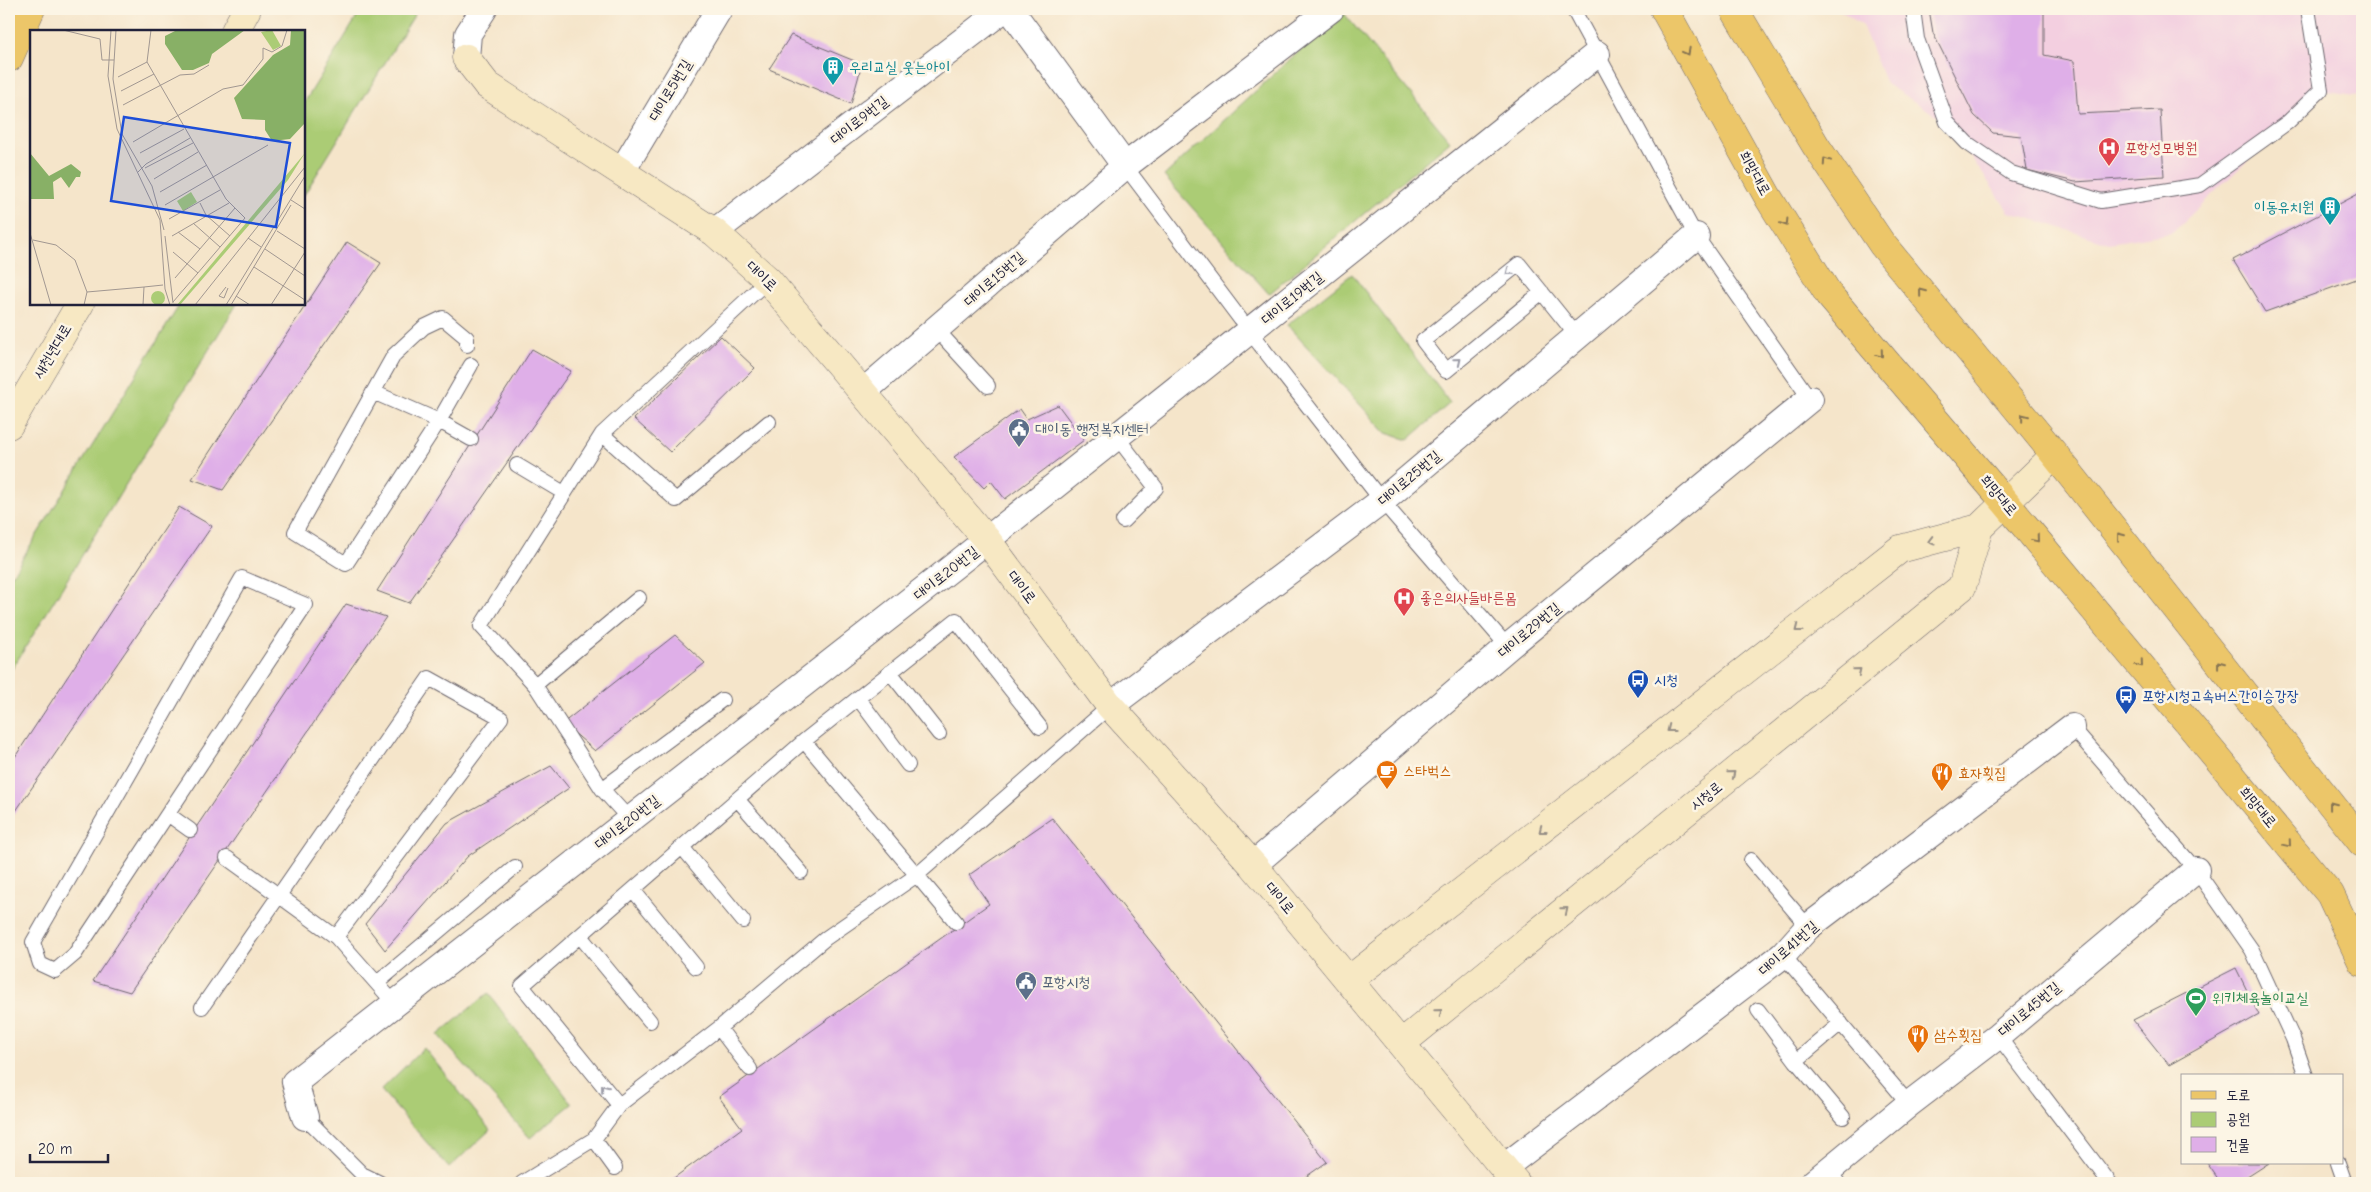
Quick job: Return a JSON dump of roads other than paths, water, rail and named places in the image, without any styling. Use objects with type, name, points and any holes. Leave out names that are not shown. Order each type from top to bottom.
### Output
[{"type":"main road","points":[[9,58],[31,9]]},
{"type":"main road","name":"희망대로","points":[[1664,9],[1768,196],[1829,295],[2005,502],[2330,894],[2362,962]]},
{"type":"main road","points":[[1734,9],[1816,146],[1882,244],[2055,455],[2362,843]]},
{"type":"street","points":[[236,30],[247,9]]},
{"type":"street","points":[[466,58],[468,34],[484,9]]},
{"type":"street","name":"대이로5번길","points":[[622,171],[719,9]]},
{"type":"street","name":"대이로9번길","points":[[714,232],[1004,9]]},
{"type":"street","points":[[1010,9],[1125,166]]},
{"type":"street","name":"대이로15번길","points":[[863,392],[1125,166],[1331,9]]},
{"type":"street","name":"대이로19번길","points":[[987,540],[1597,54]]},
{"type":"street","name":"대이로","points":[[466,58],[487,86],[622,171],[714,232],[768,280],[987,540],[1110,706],[1253,865],[1402,1043],[1509,1176]]},
{"type":"street","name":"대이로25번길","points":[[1110,706],[1382,501],[1696,236]]},
{"type":"street","name":"새천년대로","points":[[9,425],[79,305]]},
{"type":"street","name":"대이로29번길","points":[[1253,865],[1508,647],[1810,399]]},
{"type":"street","name":"시청로","points":[[1402,1043],[1962,587],[1979,528],[2055,455]]},
{"type":"street","points":[[1349,980],[1900,549],[1979,528]]},
{"type":"street","name":"대이로20번길","points":[[305,1117],[295,1082],[987,540]]},
{"type":"street","name":"대이로41번길","points":[[1509,1176],[1783,955],[1808,927],[2072,727]]},
{"type":"street","name":"대이로45번길","points":[[1827,1179],[1909,1104],[1998,1036],[2196,870]]},
{"type":"lane","points":[[1573,9],[1696,236],[1810,399]]},
{"type":"lane","points":[[1912,9],[1917,39],[1946,122],[1967,143],[2011,173],[2101,202],[2200,185],[2288,122],[2321,90],[2308,9]]},
{"type":"lane","points":[[1125,166],[1250,332],[1382,501],[1508,647]]},
{"type":"lane","points":[[1542,292],[1446,371],[1424,341],[1519,264],[1542,292],[1577,336]]},
{"type":"lane","points":[[630,820],[602,789],[535,686],[481,626],[602,434],[768,280]]},
{"type":"lane","points":[[467,345],[467,338],[444,318],[424,327],[394,355],[294,532],[346,564],[439,421],[471,365]]},
{"type":"lane","points":[[936,329],[988,386]]},
{"type":"lane","points":[[373,392],[439,421],[471,439]]},
{"type":"lane","points":[[602,434],[676,500],[769,422]]},
{"type":"lane","points":[[1117,437],[1156,488],[1123,521]]},
{"type":"lane","points":[[517,466],[564,493]]},
{"type":"lane","points":[[242,578],[306,605],[200,766],[169,814],[75,954],[56,971],[40,964],[34,942],[242,578]]},
{"type":"lane","points":[[535,686],[639,598]]},
{"type":"lane","points":[[618,1105],[522,986],[804,741],[956,620],[1040,727]]},
{"type":"lane","points":[[890,672],[939,734]]},
{"type":"lane","points":[[202,1006],[280,896],[429,678],[501,718],[336,937]]},
{"type":"lane","points":[[858,698],[908,765]]},
{"type":"lane","points":[[602,789],[722,700]]},
{"type":"lane","points":[[522,1183],[594,1139],[618,1105],[718,1028],[826,938],[917,875],[1110,706]]},
{"type":"lane","points":[[2072,727],[2196,870],[2252,950],[2293,1040],[2305,1074]]},
{"type":"lane","points":[[804,741],[956,922]]},
{"type":"lane","points":[[737,799],[801,872]]},
{"type":"lane","points":[[169,814],[190,830]]},
{"type":"lane","points":[[682,847],[743,921]]},
{"type":"lane","points":[[227,858],[336,937],[395,1004]]},
{"type":"lane","points":[[1751,860],[1808,927]]},
{"type":"lane","points":[[377,983],[515,867]]},
{"type":"lane","points":[[633,890],[696,967]]},
{"type":"lane","points":[[580,936],[650,1020]]},
{"type":"lane","points":[[1783,955],[1909,1104]]},
{"type":"lane","points":[[1758,1010],[1796,1061],[1843,1117]]},
{"type":"lane","points":[[1796,1061],[1841,1024]]},
{"type":"lane","points":[[718,1028],[750,1069]]},
{"type":"lane","points":[[1998,1036],[2110,1183]]},
{"type":"lane","points":[[305,1117],[362,1174],[380,1183]]},
{"type":"lane","points":[[594,1139],[615,1168]]},
{"type":"lane","points":[[2338,1164],[2346,1183]]},
{"type":"place","name":"우리교실 웃는아이","points":[[833,86]]},
{"type":"place","name":"포항성모병원","points":[[2109,167]]},
{"type":"place","name":"이동유치원","points":[[2330,226]]},
{"type":"place","name":"대이동 행정복지센터","points":[[1019,448]]},
{"type":"place","name":"좋은의사들바른몸","points":[[1404,617]]},
{"type":"place","name":"시청","points":[[1638,699]]},
{"type":"place","name":"포항시청고속버스간이승강장","points":[[2126,715]]},
{"type":"place","name":"스타벅스","points":[[1387,790]]},
{"type":"place","name":"효자횟집","points":[[1942,792]]},
{"type":"place","name":"포항시청","points":[[1026,1001]]},
{"type":"place","name":"위키체육놀이교실","points":[[2196,1017]]},
{"type":"place","name":"삼수횟집","points":[[1918,1054]]}]
